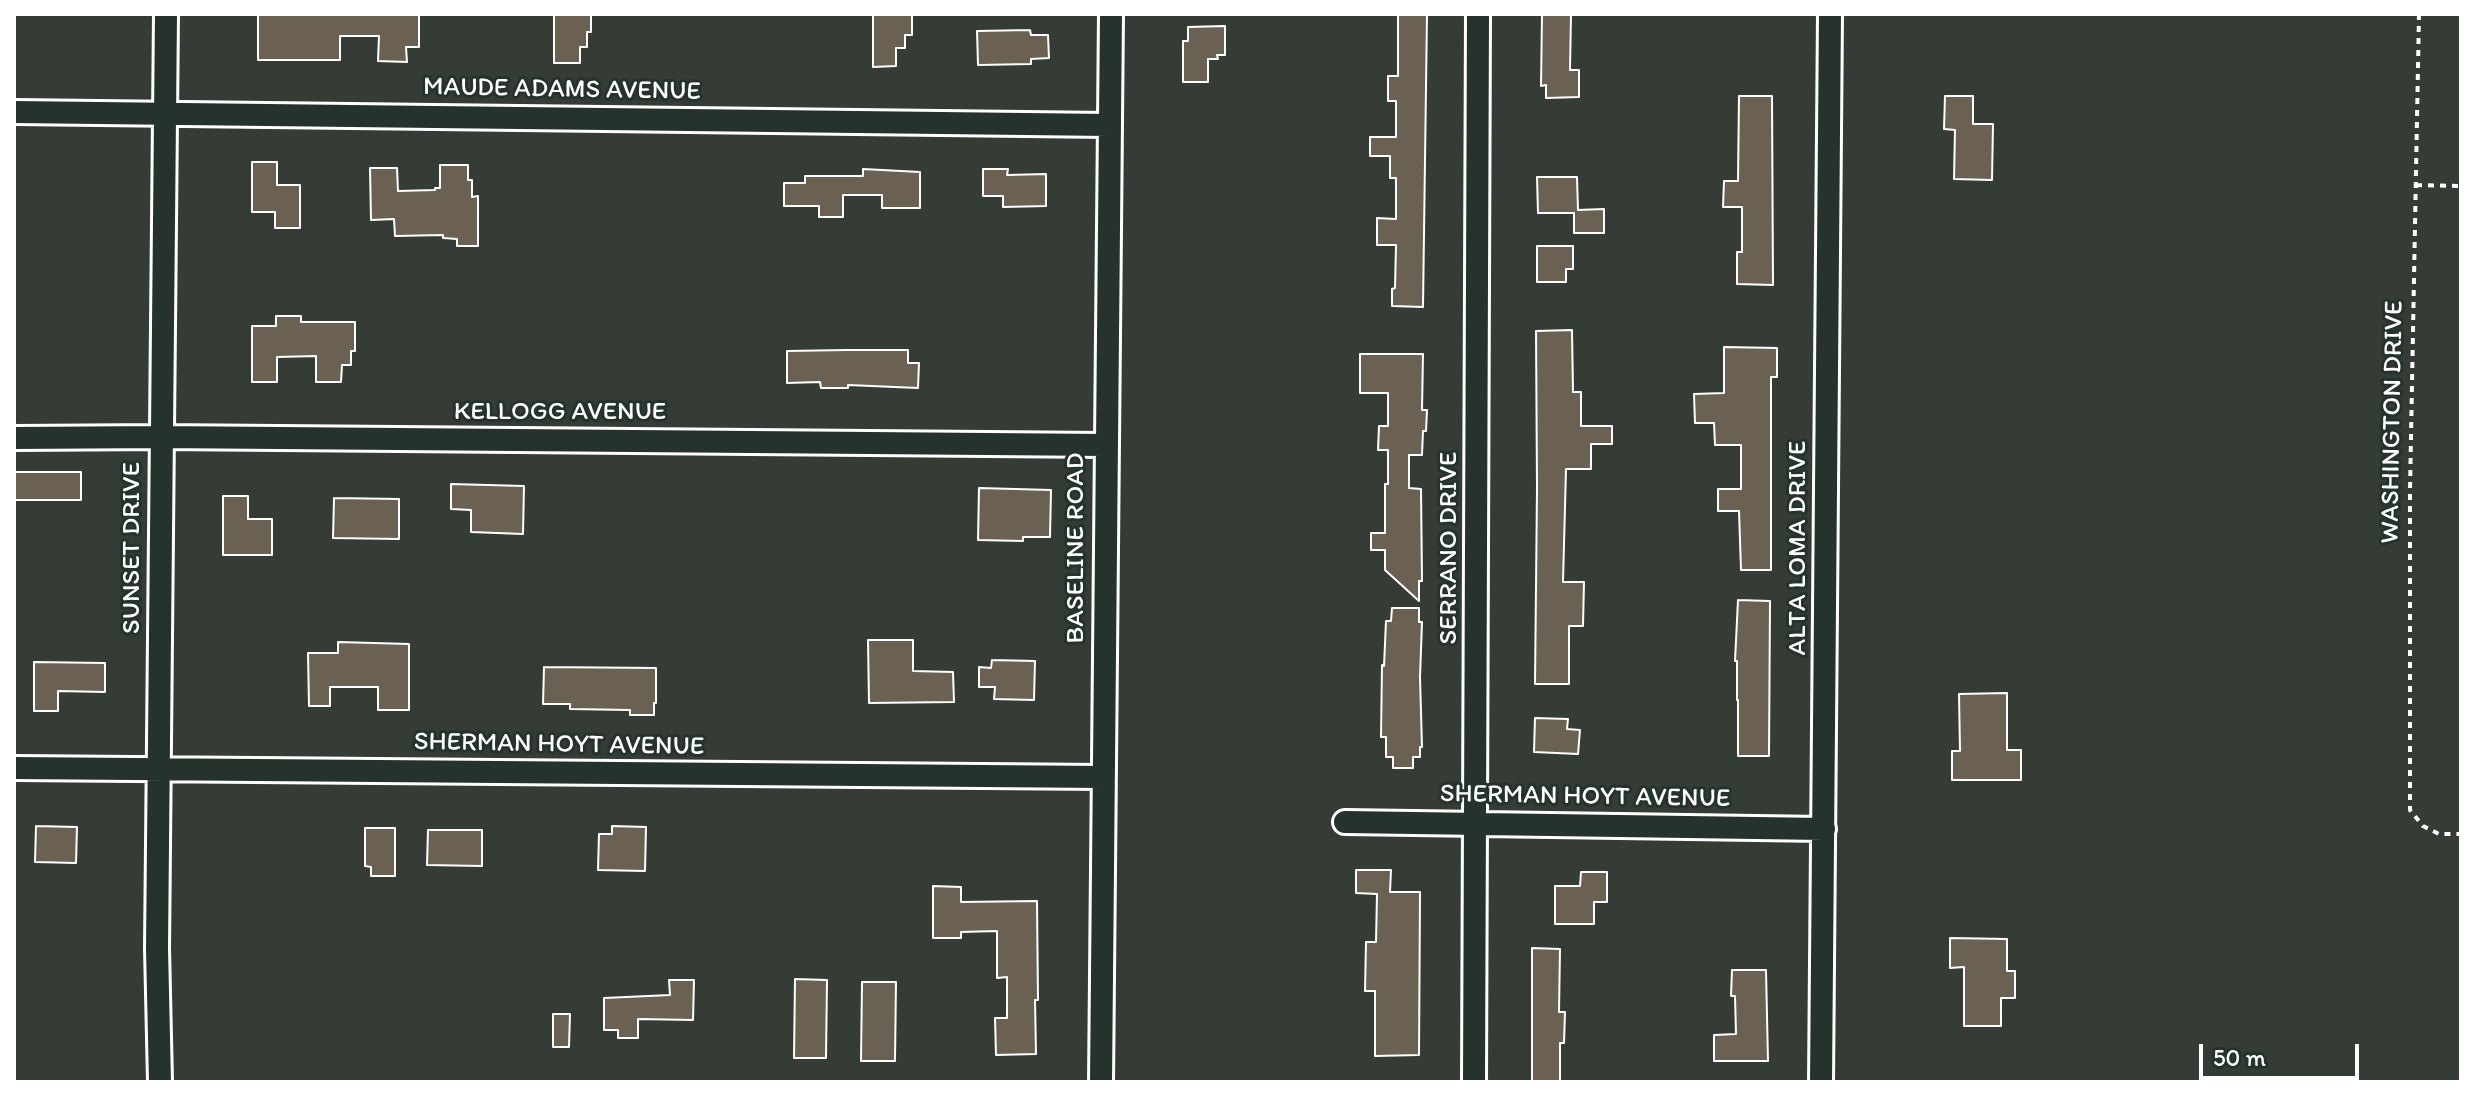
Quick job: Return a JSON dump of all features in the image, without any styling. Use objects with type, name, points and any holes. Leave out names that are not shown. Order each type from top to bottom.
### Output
[{"type":"street","name":"SUNSET DRIVE","points":[[160,1082],[158,769],[166,14]]},
{"type":"street","name":"BASELINE ROAD","points":[[1101,1082],[1111,14]]},
{"type":"street","name":"SERRANO DRIVE","points":[[1474,1082],[1478,14]]},
{"type":"street","name":"ALTA LOMA DRIVE","points":[[1821,1082],[1830,14]]},
{"type":"street","name":"MAUDE ADAMS AVENUE","points":[[14,112],[1109,125]]},
{"type":"street","name":"KELLOGG AVENUE","points":[[14,438],[1105,445]]},
{"type":"street","name":"SHERMAN HOYT AVENUE","points":[[14,768],[1103,777]]},
{"type":"street","name":"SHERMAN HOYT AVENUE","points":[[1345,822],[1824,829]]},
{"type":"path","name":"WASHINGTON DRIVE","points":[[2419,14],[2410,490],[2410,810],[2423,826],[2439,834],[2461,834]]},
{"type":"path","points":[[2416,185],[2461,186]]},
{"type":"building","points":[[258,14],[419,14],[419,47],[406,47],[407,62],[378,61],[379,36],[340,36],[340,60],[258,60]]},
{"type":"building","points":[[554,14],[591,14],[591,32],[587,32],[587,47],[580,47],[580,63],[554,63]]},
{"type":"building","points":[[873,14],[912,14],[912,35],[905,35],[905,48],[896,48],[896,66],[873,67]]},
{"type":"building","points":[[1398,14],[1427,14],[1423,307],[1392,306],[1396,245],[1377,245],[1377,218],[1396,219],[1396,178],[1390,178],[1390,156],[1370,156],[1370,137],[1396,137],[1396,101],[1388,101],[1388,76],[1398,76]]},
{"type":"building","points":[[1542,14],[1571,14],[1570,70],[1579,70],[1579,97],[1546,98],[1546,85],[1541,86]]},
{"type":"building","points":[[1225,26],[1225,55],[1208,59],[1208,82],[1183,82],[1183,41],[1188,41],[1188,27]]},
{"type":"building","points":[[1030,30],[1031,35],[1048,35],[1049,58],[1031,59],[1031,64],[978,65],[977,31]]},
{"type":"building","points":[[1739,96],[1772,96],[1773,285],[1737,284],[1737,252],[1742,252],[1742,207],[1723,207],[1724,181],[1738,181]]},
{"type":"building","points":[[1945,96],[1973,96],[1973,124],[1993,124],[1992,180],[1954,179],[1955,130],[1944,129]]},
{"type":"building","points":[[252,162],[277,162],[277,185],[300,185],[300,228],[275,228],[275,212],[252,212]]},
{"type":"building","points":[[440,165],[468,165],[472,197],[478,196],[478,246],[457,246],[457,239],[443,238],[443,235],[395,236],[394,219],[371,220],[370,168],[397,168],[398,191],[435,190],[440,188]]},
{"type":"building","points":[[863,169],[920,172],[920,208],[882,208],[882,195],[843,195],[843,217],[819,217],[819,206],[784,206],[784,183],[805,183],[805,176],[863,176]]},
{"type":"building","points":[[983,169],[1008,169],[1007,175],[1046,174],[1046,206],[1003,207],[1003,196],[983,196]]},
{"type":"building","points":[[1537,177],[1577,177],[1578,210],[1604,209],[1604,233],[1574,233],[1574,213],[1538,213]]},
{"type":"building","points":[[1537,246],[1573,246],[1573,269],[1566,269],[1566,282],[1537,282]]},
{"type":"building","points":[[276,316],[301,316],[301,322],[355,322],[355,351],[351,351],[351,365],[342,365],[341,382],[316,382],[316,356],[277,357],[277,382],[252,382],[252,326],[276,326]]},
{"type":"building","points":[[1572,330],[1573,392],[1581,392],[1581,426],[1612,426],[1612,444],[1591,444],[1591,469],[1566,469],[1563,582],[1584,582],[1583,626],[1569,626],[1569,684],[1535,684],[1536,331]]},
{"type":"building","points":[[1724,347],[1777,348],[1777,377],[1771,377],[1771,570],[1741,570],[1739,511],[1718,511],[1718,489],[1741,489],[1741,445],[1715,445],[1714,423],[1695,423],[1694,394],[1724,393]]},
{"type":"building","points":[[908,350],[908,363],[919,363],[918,388],[848,385],[848,388],[821,388],[820,382],[787,383],[787,351]]},
{"type":"building","points":[[1360,354],[1423,354],[1422,410],[1427,410],[1426,431],[1423,431],[1422,455],[1409,455],[1409,488],[1421,489],[1422,581],[1419,581],[1419,601],[1385,570],[1385,550],[1371,550],[1371,533],[1385,533],[1388,450],[1378,450],[1379,426],[1388,426],[1388,393],[1360,393]]},
{"type":"building","points":[[14,472],[81,472],[81,500],[14,500]]},
{"type":"building","points":[[451,484],[524,486],[523,534],[471,532],[471,510],[451,509]]},
{"type":"building","points":[[979,488],[1051,490],[1050,537],[1023,537],[1023,541],[978,540]]},
{"type":"building","points":[[223,496],[248,496],[248,519],[272,519],[272,555],[223,555]]},
{"type":"building","points":[[334,498],[399,499],[399,539],[333,538]]},
{"type":"building","points":[[1738,600],[1770,601],[1769,756],[1738,756],[1735,661]]},
{"type":"building","points":[[1392,608],[1419,608],[1419,622],[1422,622],[1422,747],[1420,757],[1413,757],[1413,768],[1393,768],[1393,757],[1386,757],[1386,737],[1381,737],[1382,665],[1386,621],[1391,621]]},
{"type":"building","points":[[868,640],[913,640],[913,671],[953,672],[954,702],[869,703]]},
{"type":"building","points":[[338,642],[409,644],[409,710],[378,710],[378,687],[330,687],[330,706],[309,706],[308,653],[338,653]]},
{"type":"building","points":[[992,660],[1035,661],[1034,700],[994,699],[995,687],[979,687],[979,667],[991,668]]},
{"type":"building","points":[[34,662],[105,663],[105,692],[58,691],[58,711],[34,711]]},
{"type":"building","points":[[544,667],[656,668],[654,715],[630,715],[630,710],[570,709],[570,704],[543,704]]},
{"type":"building","points":[[2007,693],[2007,750],[2021,750],[2021,780],[1952,780],[1952,751],[1960,751],[1959,694]]},
{"type":"building","points":[[1535,718],[1568,719],[1567,729],[1580,730],[1578,754],[1534,752]]},
{"type":"building","points":[[36,826],[77,827],[76,863],[35,862]]},
{"type":"building","points":[[612,826],[646,827],[645,871],[598,870],[599,834],[612,834]]},
{"type":"building","points":[[365,828],[395,828],[395,876],[371,876],[371,867],[365,866]]},
{"type":"building","points":[[428,830],[482,830],[482,866],[427,865]]},
{"type":"building","points":[[1356,870],[1391,870],[1390,892],[1420,892],[1419,1055],[1375,1056],[1375,991],[1365,991],[1366,942],[1376,942],[1377,894],[1356,893]]},
{"type":"building","points":[[1581,872],[1607,872],[1607,902],[1594,902],[1594,924],[1555,924],[1555,886],[1580,886]]},
{"type":"building","points":[[933,886],[961,887],[961,902],[1037,901],[1036,1054],[996,1055],[995,1018],[1007,1018],[1007,977],[997,978],[997,931],[961,932],[961,938],[933,938]]},
{"type":"building","points":[[1950,938],[2007,939],[2007,971],[2015,971],[2015,998],[2001,998],[2001,1026],[1964,1026],[1964,967],[1950,968]]},
{"type":"building","points":[[1532,948],[1560,949],[1559,1012],[1565,1012],[1564,1043],[1560,1043],[1560,1082],[1532,1082]]},
{"type":"building","points":[[1732,970],[1766,970],[1768,1061],[1714,1061],[1714,1035],[1736,1034],[1735,996],[1731,996]]},
{"type":"building","points":[[795,979],[827,980],[826,1058],[794,1058]]},
{"type":"building","points":[[669,980],[694,980],[693,1020],[638,1019],[638,1038],[618,1038],[618,1030],[604,1030],[604,998],[670,995]]},
{"type":"building","points":[[862,982],[896,982],[895,1061],[861,1061]]},
{"type":"building","points":[[553,1014],[570,1014],[569,1047],[553,1047]]}]
